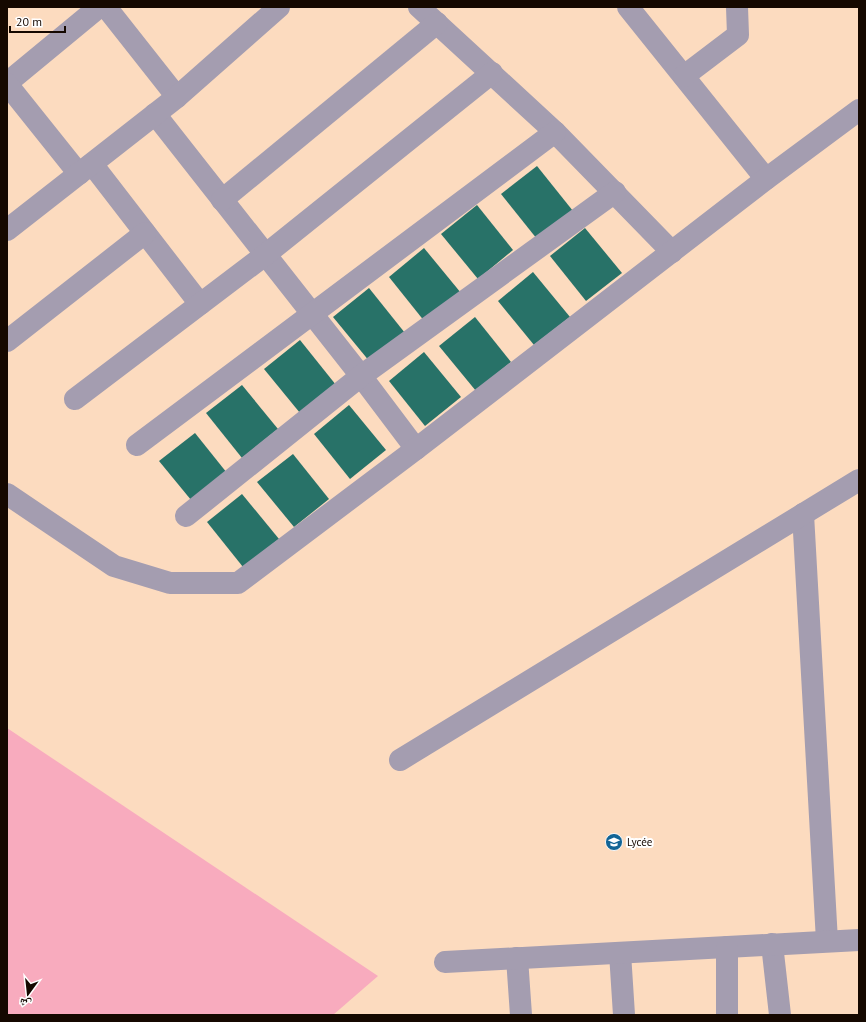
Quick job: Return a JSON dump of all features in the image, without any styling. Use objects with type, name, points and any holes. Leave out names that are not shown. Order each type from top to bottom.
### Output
[{"type":"street","points":[[99,7],[7,84],[145,233],[200,304]]},
{"type":"street","points":[[106,7],[177,97]]},
{"type":"street","points":[[7,230],[177,97],[279,7]]},
{"type":"street","points":[[419,7],[556,132],[672,252]]},
{"type":"street","points":[[628,7],[766,179]]},
{"type":"street","points":[[684,76],[738,35],[737,7]]},
{"type":"street","points":[[222,200],[438,23]]},
{"type":"street","points":[[75,399],[265,254],[492,73]]},
{"type":"street","points":[[7,494],[114,566],[170,583],[238,583],[416,449],[766,179],[859,110]]},
{"type":"street","points":[[154,114],[361,376],[416,449]]},
{"type":"street","points":[[137,445],[556,132]]},
{"type":"street","points":[[186,516],[361,376],[615,192]]},
{"type":"street","points":[[7,341],[145,233]]},
{"type":"street","points":[[400,760],[859,480]]},
{"type":"street","points":[[803,514],[826,941]]},
{"type":"street","points":[[446,962],[859,940]]},
{"type":"street","points":[[772,944],[780,1015]]},
{"type":"street","points":[[727,947],[727,1015]]},
{"type":"street","points":[[620,953],[624,1015]]},
{"type":"street","points":[[517,958],[522,1015]]},
{"type":"shaded area","points":[[7,728],[378,976],[333,1015],[7,1015]]},
{"type":"building","points":[[537,166],[573,211],[537,239],[501,194]]},
{"type":"building","points":[[477,205],[513,250],[478,279],[441,234]]},
{"type":"building","points":[[585,228],[622,273],[586,301],[550,256]]},
{"type":"building","points":[[424,248],[461,293],[425,322],[389,277]]},
{"type":"building","points":[[533,272],[570,317],[534,345],[498,301]]},
{"type":"building","points":[[369,288],[405,333],[370,362],[333,317]]},
{"type":"building","points":[[475,317],[511,362],[476,391],[439,346]]},
{"type":"building","points":[[300,340],[336,385],[300,413],[264,369]]},
{"type":"building","points":[[424,352],[461,397],[425,426],[389,381]]},
{"type":"building","points":[[242,385],[278,429],[242,458],[206,413]]},
{"type":"building","points":[[349,405],[386,450],[350,479],[314,434]]},
{"type":"building","points":[[195,433],[231,478],[196,506],[159,461]]},
{"type":"building","points":[[293,454],[329,499],[294,527],[257,482]]},
{"type":"building","points":[[242,494],[279,539],[243,567],[207,522]]},
{"type":"place","name":"Lycée","points":[[614,842]]}]
